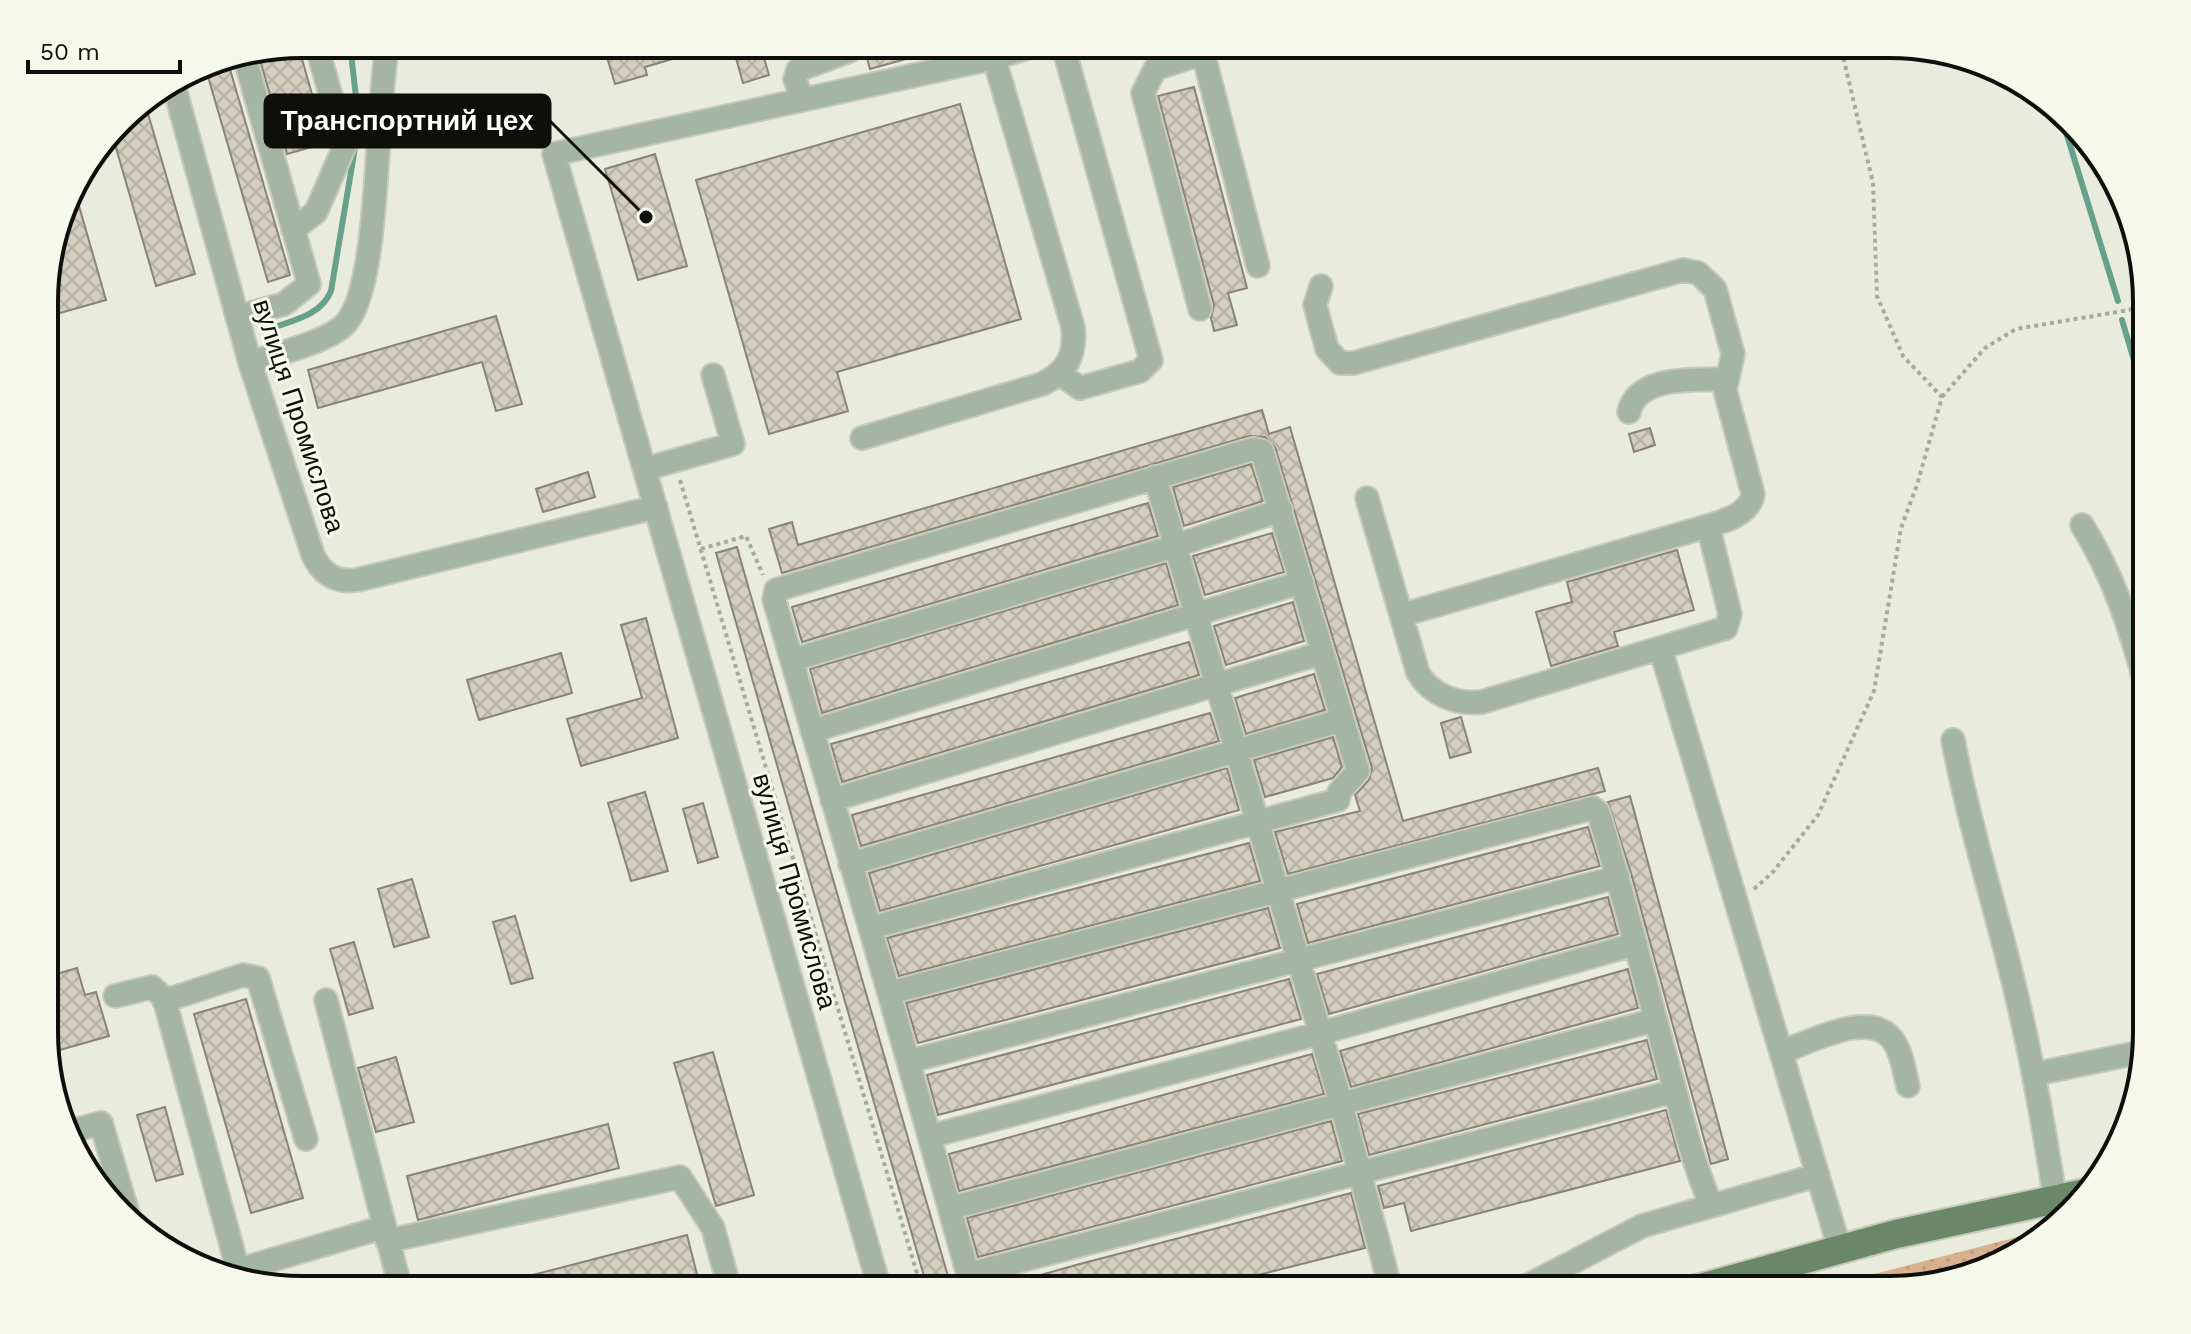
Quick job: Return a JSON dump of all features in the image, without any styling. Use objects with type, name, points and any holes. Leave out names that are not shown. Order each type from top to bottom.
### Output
[{"type":"main road","points":[[1748,1275],[2070,1195]]},
{"type":"street","points":[[293,230],[316,212],[345,145],[320,58]]},
{"type":"street","points":[[250,363],[335,333],[348,322],[355,307],[369,239],[387,58]]},
{"type":"street","points":[[830,58],[798,70],[795,79],[802,100],[994,58],[1073,327],[1072,356],[1060,374],[1042,384],[862,438]]},
{"type":"street","points":[[1060,374],[1080,388],[1140,371],[1151,360],[1066,58]]},
{"type":"street","points":[[1182,58],[1155,69],[1143,93],[1200,309]]},
{"type":"street","points":[[1206,58],[1258,266]]},
{"type":"street","points":[[237,317],[284,304],[309,284],[247,65]]},
{"type":"street","name":"вулиця Промислова","points":[[176,93],[250,363],[313,555],[323,571],[338,580],[357,580],[656,507]]},
{"type":"street","name":"вулиця Промислова","points":[[802,100],[554,154],[876,1276]]},
{"type":"street","points":[[1321,286],[1315,305],[1327,349],[1340,363],[1354,363],[1683,270],[1698,273],[1715,289],[1733,354],[1726,379],[1727,398],[1753,498],[1742,512],[1708,526],[1402,615]]},
{"type":"street","points":[[645,469],[733,444],[713,375]]},
{"type":"street","points":[[1629,412],[1632,399],[1642,391],[1673,382],[1726,379]]},
{"type":"street","points":[[870,928],[1338,800],[1339,792],[1358,771],[1264,455],[1258,449],[780,588],[774,599],[850,864],[910,1061],[966,1267],[978,1273],[1675,1091]]},
{"type":"street","points":[[1155,477],[1234,751],[1321,1033],[1387,1275]]},
{"type":"street","points":[[1367,498],[1422,680],[1440,695],[1466,702],[1482,702],[1719,632],[1730,622],[1708,526]]},
{"type":"street","points":[[792,660],[1175,546],[1281,510]]},
{"type":"street","points":[[2082,525],[2102,556],[2132,621]]},
{"type":"street","points":[[812,731],[1302,582]]},
{"type":"street","points":[[1661,650],[1840,1250]]},
{"type":"street","points":[[832,800],[1322,653]]},
{"type":"street","points":[[850,864],[1342,720]]},
{"type":"street","points":[[1953,740],[1968,818],[2015,986],[2035,1074],[2055,1198]]},
{"type":"street","points":[[889,993],[1279,892],[1588,807],[1598,812],[1636,944],[1692,1162],[1711,1205]]},
{"type":"street","points":[[910,1061],[1618,877]]},
{"type":"street","points":[[931,1136],[1321,1033],[1636,944]]},
{"type":"street","points":[[164,1001],[243,975],[258,978],[306,1139]]},
{"type":"street","points":[[115,996],[152,987],[159,991],[164,1001],[228,1264]]},
{"type":"street","points":[[326,1000],[397,1276]]},
{"type":"street","points":[[951,1208],[1655,1020]]},
{"type":"street","points":[[1781,1052],[1846,1030],[1874,1027],[1884,1031],[1896,1046],[1908,1086]]},
{"type":"street","points":[[2035,1074],[2131,1054]]},
{"type":"street","points":[[78,1129],[101,1123],[124,1199]]},
{"type":"street","points":[[1547,1275],[1642,1226],[1818,1175]]},
{"type":"street","points":[[245,1269],[386,1234],[680,1177],[713,1228],[726,1276]]},
{"type":"path","points":[[1843,58],[1873,183],[1877,296],[1903,356],[1942,397]]},
{"type":"path","points":[[1737,904],[1772,873],[1818,815],[1874,691],[1901,528],[1917,485],[1942,397],[1985,348],[2016,329],[2115,313],[2132,307]]},
{"type":"path","points":[[674,461],[918,1276]]},
{"type":"path","points":[[701,549],[746,536],[774,599]]},
{"type":"shaded area","points":[[2025,1235],[1968,1263],[1937,1271],[1870,1275]]},
{"type":"building","points":[[302,58],[326,143],[287,154],[261,62]]},
{"type":"building","points":[[607,58],[676,58],[645,67],[647,75],[615,84]]},
{"type":"building","points":[[736,58],[764,58],[769,75],[743,83]]},
{"type":"building","points":[[867,58],[910,58],[870,69]]},
{"type":"building","points":[[230,69],[290,275],[268,282],[208,77]]},
{"type":"building","points":[[1194,87],[1247,288],[1228,293],[1237,325],[1214,331],[1211,318],[1214,305],[1158,96]]},
{"type":"building","points":[[960,104],[1021,319],[837,372],[848,411],[769,434],[696,180]]},
{"type":"building","points":[[148,112],[195,274],[156,286],[115,145]]},
{"type":"building","points":[[655,154],[687,266],[638,280],[605,169]]},
{"type":"building","points":[[79,205],[106,300],[58,314],[60,270],[66,239]]},
{"type":"building","points":[[496,316],[522,404],[496,411],[482,362],[318,408],[308,370]]},
{"type":"building","points":[[1262,410],[1269,434],[1290,427],[1403,821],[1598,768],[1605,791],[1288,874],[1275,832],[1360,811],[1355,795],[1369,780],[1372,768],[1275,447],[1265,437],[1249,436],[782,573],[769,529],[792,522],[798,545]]},
{"type":"building","points":[[1650,428],[1655,445],[1634,452],[1629,434]]},
{"type":"building","points":[[1251,464],[1263,501],[1184,526],[1173,487]]},
{"type":"building","points":[[588,472],[595,497],[543,512],[536,489]]},
{"type":"building","points":[[1148,503],[1158,536],[802,642],[792,607]]},
{"type":"building","points":[[1272,533],[1284,572],[1205,595],[1193,556]]},
{"type":"building","points":[[737,547],[948,1276],[924,1276],[716,553]]},
{"type":"building","points":[[1677,550],[1694,610],[1614,632],[1618,646],[1551,666],[1536,612],[1572,602],[1567,582]]},
{"type":"building","points":[[1166,563],[1178,605],[822,713],[810,669]]},
{"type":"building","points":[[1293,602],[1304,641],[1226,665],[1214,626]]},
{"type":"building","points":[[646,618],[678,738],[581,766],[567,719],[642,698],[621,625]]},
{"type":"building","points":[[1189,642],[1199,675],[842,782],[831,744]]},
{"type":"building","points":[[561,653],[572,693],[479,720],[467,680]]},
{"type":"building","points":[[1314,674],[1325,710],[1246,734],[1235,698]]},
{"type":"building","points":[[1210,713],[1219,741],[861,846],[852,815]]},
{"type":"building","points":[[1461,717],[1471,752],[1450,758],[1441,723]]},
{"type":"building","points":[[1333,737],[1342,767],[1333,778],[1265,797],[1254,760]]},
{"type":"building","points":[[1227,768],[1239,810],[880,911],[869,873]]},
{"type":"building","points":[[645,792],[668,871],[631,881],[608,803]]},
{"type":"building","points":[[1630,796],[1728,1159],[1711,1164],[1631,873],[1608,802]]},
{"type":"building","points":[[703,803],[718,857],[698,863],[683,809]]},
{"type":"building","points":[[1588,827],[1600,866],[1308,943],[1297,904]]},
{"type":"building","points":[[1249,843],[1260,881],[899,976],[887,938]]},
{"type":"building","points":[[412,879],[429,937],[394,947],[378,889]]},
{"type":"building","points":[[1608,897],[1618,934],[1329,1014],[1317,974]]},
{"type":"building","points":[[1268,908],[1280,948],[918,1043],[906,1003]]},
{"type":"building","points":[[515,916],[533,978],[511,984],[493,922]]},
{"type":"building","points":[[354,942],[373,1008],[349,1015],[330,949]]},
{"type":"building","points":[[77,968],[85,995],[96,992],[109,1036],[59,1050],[58,974]]},
{"type":"building","points":[[1628,969],[1638,1008],[1351,1087],[1340,1051]]},
{"type":"building","points":[[1289,979],[1301,1019],[938,1115],[927,1075]]},
{"type":"building","points":[[246,999],[303,1198],[251,1213],[194,1014]]},
{"type":"building","points":[[1647,1040],[1657,1079],[1369,1155],[1358,1114]]},
{"type":"building","points":[[713,1052],[754,1195],[716,1206],[674,1063]]},
{"type":"building","points":[[1312,1054],[1324,1094],[959,1191],[949,1154]]},
{"type":"building","points":[[396,1057],[414,1122],[376,1132],[358,1068]]},
{"type":"building","points":[[165,1107],[183,1174],[156,1181],[137,1115]]},
{"type":"building","points":[[1666,1110],[1680,1161],[1411,1231],[1404,1203],[1384,1208],[1378,1186]]},
{"type":"building","points":[[1331,1121],[1342,1161],[978,1257],[967,1218]]},
{"type":"building","points":[[608,1124],[619,1168],[418,1220],[407,1176]]},
{"type":"building","points":[[1351,1193],[1365,1248],[1257,1275],[1039,1276]]},
{"type":"building","points":[[687,1235],[697,1276],[529,1276]]},
{"type":"waterway","points":[[278,326],[316,310],[331,291],[359,124],[352,58]]},
{"type":"waterway","points":[[2067,134],[2118,301]]},
{"type":"waterway","points":[[2122,320],[2132,354]]},
{"type":"place","name":"Транспортний цех","points":[[646,217]]}]
